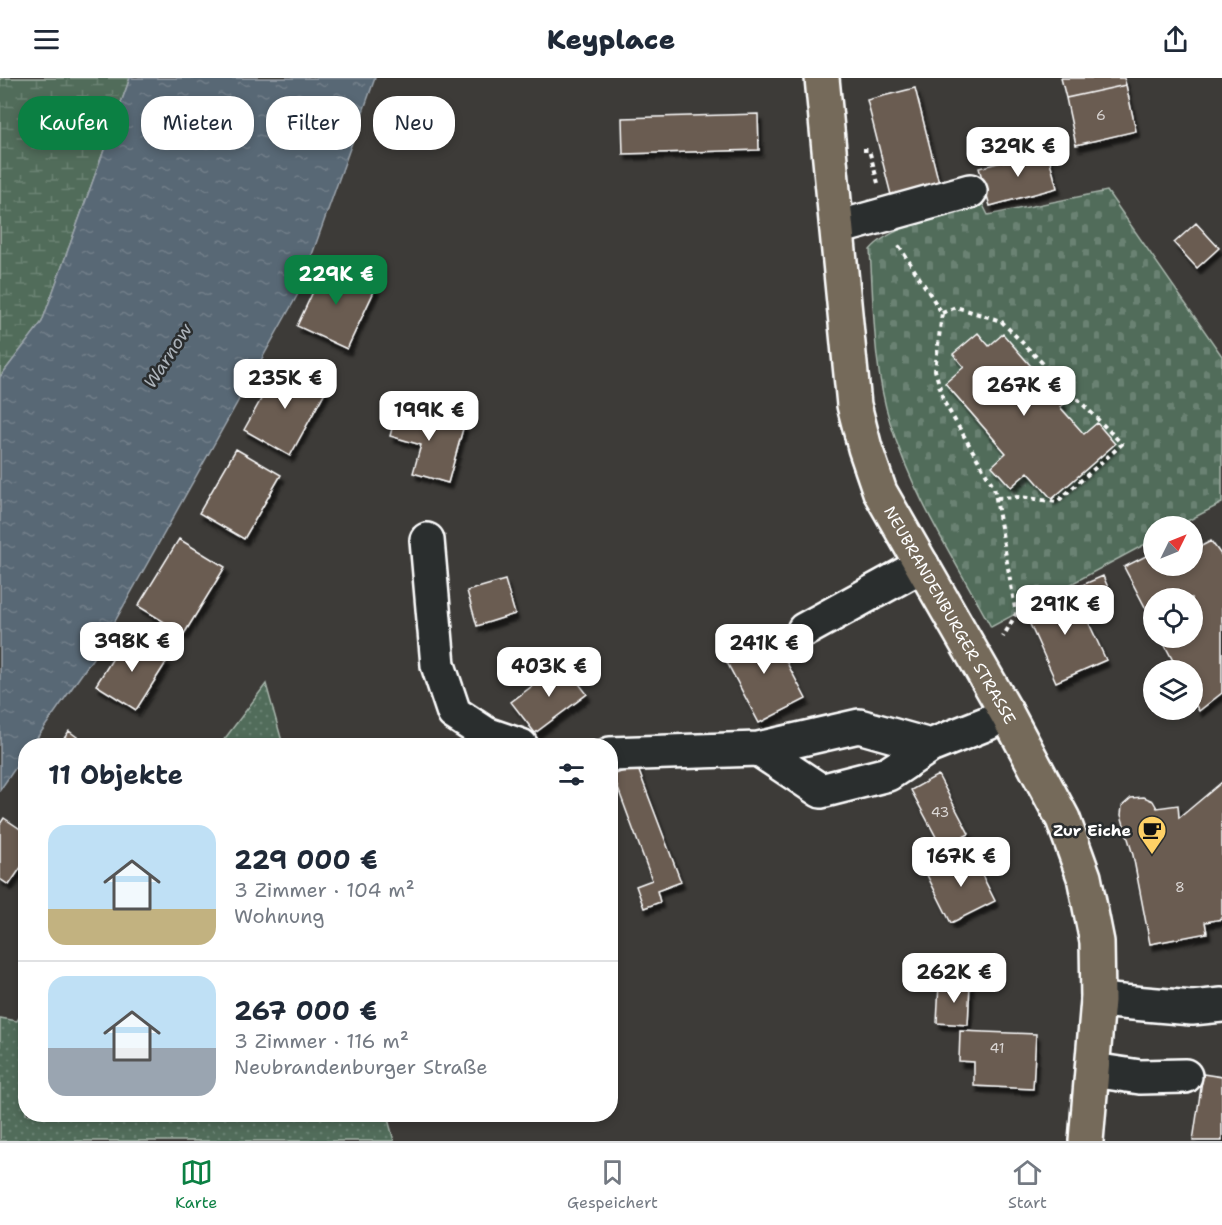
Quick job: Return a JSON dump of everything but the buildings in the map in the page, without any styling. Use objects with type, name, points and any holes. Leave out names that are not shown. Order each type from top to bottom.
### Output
[{"type":"main road","name":"NEUBRANDENBURGER STRASSE","points":[[822,78],[854,405],[864,448],[880,492],[1006,712],[1063,819],[1084,877],[1097,942],[1098,1000],[1086,1141]]},
{"type":"street","points":[[837,228],[970,191]]},
{"type":"street","points":[[427,540],[438,665],[454,713],[486,734],[497,738]]},
{"type":"street","points":[[804,630],[922,565]]},
{"type":"street","points":[[758,749],[821,791],[888,774],[930,746],[988,723],[1006,712]]},
{"type":"street","points":[[618,754],[758,749],[859,726],[930,746]]},
{"type":"street","points":[[1098,1000],[1207,1006],[1222,1026]]},
{"type":"street","points":[[1093,1070],[1140,1077],[1185,1076]]},
{"type":"path","points":[[829,149],[869,150],[891,235],[942,313],[935,370],[944,402],[994,487],[1016,614],[983,673]]},
{"type":"path","points":[[942,313],[956,307],[1001,321],[1122,444],[1057,502],[1021,497],[996,498]]},
{"type":"green space","points":[[0,78],[130,78],[124,96],[18,96],[18,150],[104,150],[42,322],[0,377]]},
{"type":"green space","points":[[1107,191],[1222,356],[1222,503],[1197,516],[1143,516],[1143,545],[991,627],[922,501],[890,422],[877,358],[870,250],[891,234],[938,215],[982,203],[988,215]]},
{"type":"green space","points":[[266,684],[281,738],[225,738]]},
{"type":"green space","points":[[0,1018],[18,1020],[18,1122],[389,1122],[394,1141],[0,1141]]},
{"type":"water","name":"Warnow","points":[[130,78],[375,78],[361,117],[361,96],[266,96],[266,150],[349,150],[298,294],[100,648],[37,738],[18,738],[18,764],[0,790],[0,377],[42,322],[104,150],[129,150],[129,96],[124,96]]},
{"type":"place","name":"Zur Eiche","points":[[1152,856]]}]
